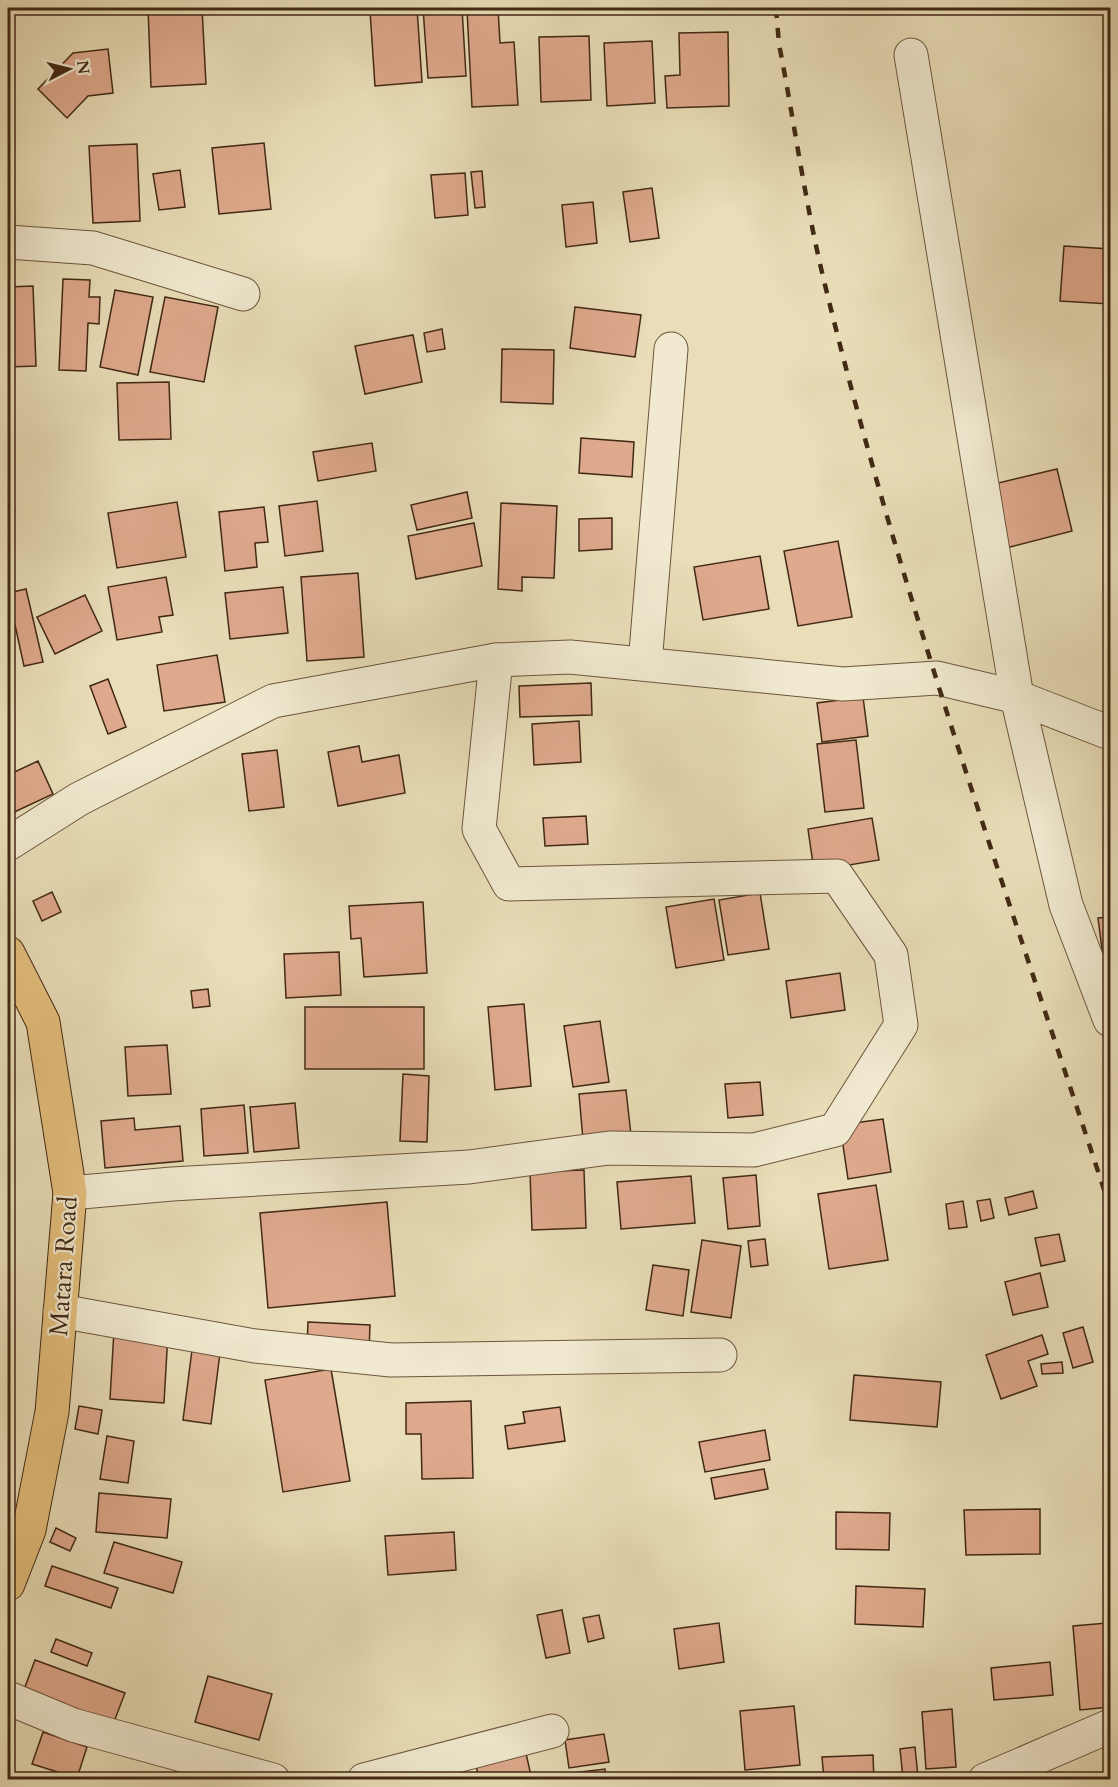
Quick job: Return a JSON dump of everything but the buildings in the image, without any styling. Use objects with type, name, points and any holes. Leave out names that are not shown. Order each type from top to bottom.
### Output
[{"type":"highway","name":"Matara Road","points":[[8,953],[43,1022],[70,1193],[52,1412],[29,1530],[8,1584]]},
{"type":"street","points":[[910,55],[1017,697],[1066,905],[1110,1020]]},
{"type":"street","points":[[8,242],[93,248],[243,294]]},
{"type":"street","points":[[645,664],[671,350]]},
{"type":"street","points":[[8,844],[108,784],[273,701],[496,660],[570,657],[843,684],[937,678],[1017,697],[1110,733]]},
{"type":"street","points":[[70,1193],[172,1184],[469,1167],[609,1148],[754,1150],[835,1130],[901,1025],[891,955],[837,876],[509,884],[479,830],[496,660]]},
{"type":"street","points":[[60,1311],[255,1347],[390,1360],[720,1355]]},
{"type":"street","points":[[8,1698],[73,1725],[273,1779]]},
{"type":"street","points":[[985,1779],[1110,1726]]},
{"type":"street","points":[[364,1779],[552,1731]]},
{"type":"railway","points":[[776,8],[779,44],[812,228],[856,406],[959,752],[1110,1208]]}]
